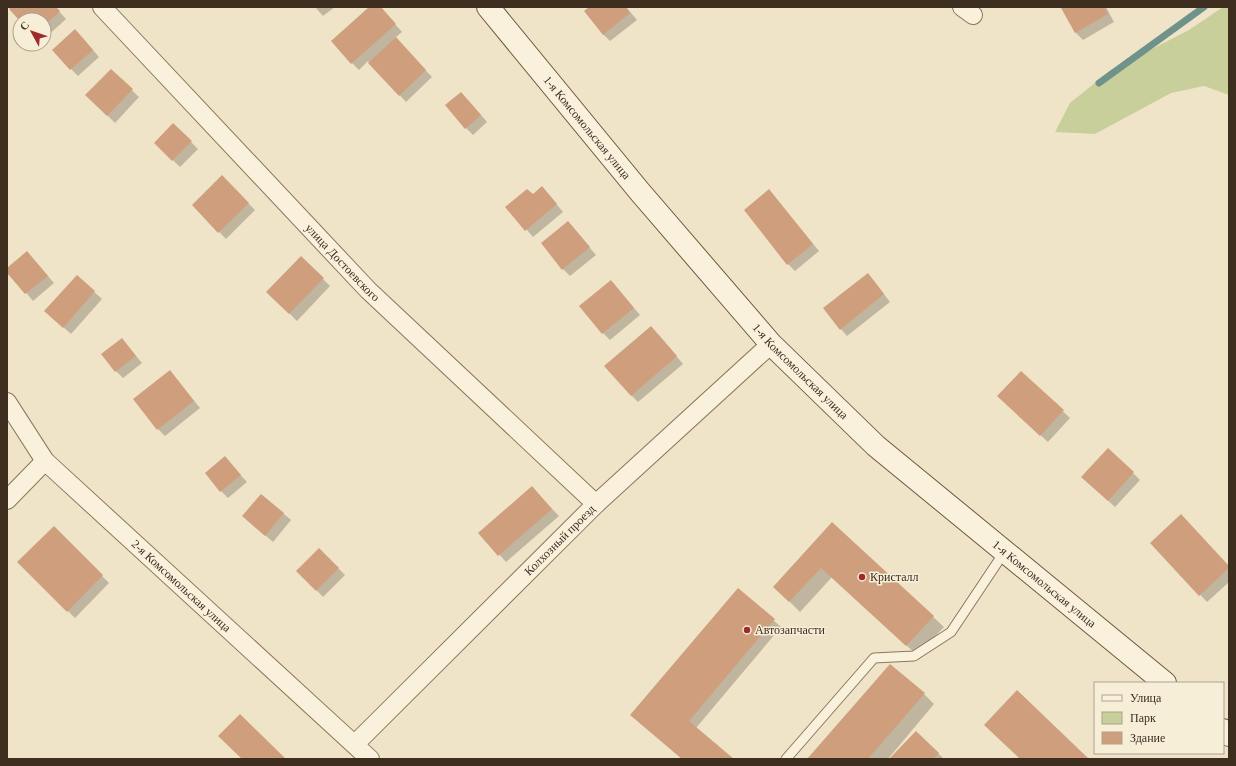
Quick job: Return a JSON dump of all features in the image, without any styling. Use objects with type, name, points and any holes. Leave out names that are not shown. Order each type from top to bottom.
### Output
[{"type":"main road","name":"1-я Комсомольская улица","points":[[488,7],[640,192],[771,344],[876,446],[1164,682]]},
{"type":"street","name":"улица Достоевского","points":[[102,7],[368,290],[596,504]]},
{"type":"street","name":"Колхозный проезд","points":[[355,744],[596,504],[771,344]]},
{"type":"street","name":"2-я Комсомольская улица","points":[[7,402],[45,461],[370,759]]},
{"type":"street","points":[[7,500],[45,461]]},
{"type":"lane","points":[[786,759],[874,658],[914,656],[951,632],[1005,552]]},
{"type":"green space","points":[[1223,7],[1229,7],[1229,95],[1204,86],[1171,93],[1095,134],[1055,132],[1070,103],[1111,70],[1189,30]]},
{"type":"building","points":[[11,7],[56,7],[60,11],[52,18],[52,12],[12,12],[9,9]]},
{"type":"building","points":[[369,7],[381,7],[396,24],[351,64],[331,41]]},
{"type":"building","points":[[589,7],[626,7],[630,13],[603,35],[584,11]]},
{"type":"building","points":[[1104,7],[1108,14],[1075,33],[1061,8]]},
{"type":"building","points":[[75,29],[93,50],[70,70],[52,50]]},
{"type":"building","points":[[396,37],[426,70],[399,96],[368,63]]},
{"type":"building","points":[[111,69],[133,89],[107,116],[85,95]]},
{"type":"building","points":[[461,92],[481,115],[465,129],[445,105]]},
{"type":"building","points":[[173,123],[192,141],[172,161],[154,143]]},
{"type":"building","points":[[222,175],[249,203],[218,233],[192,205]]},
{"type":"building","points":[[542,186],[557,204],[525,231],[505,207],[527,189],[533,194]]},
{"type":"building","points":[[769,189],[813,244],[787,265],[744,210]]},
{"type":"building","points":[[568,221],[590,247],[562,270],[541,243]]},
{"type":"building","points":[[27,251],[48,276],[25,294],[7,273],[7,268]]},
{"type":"building","points":[[301,256],[324,278],[289,314],[266,292]]},
{"type":"building","points":[[868,273],[884,294],[840,330],[823,308]]},
{"type":"building","points":[[77,275],[95,291],[63,328],[44,311]]},
{"type":"building","points":[[611,280],[634,308],[602,334],[579,306]]},
{"type":"building","points":[[651,326],[677,356],[631,396],[604,366]]},
{"type":"building","points":[[122,338],[136,356],[115,372],[101,354]]},
{"type":"building","points":[[170,370],[194,401],[157,430],[133,399]]},
{"type":"building","points":[[1021,371],[1064,410],[1040,436],[997,396]]},
{"type":"building","points":[[1108,448],[1134,472],[1108,501],[1081,477]]},
{"type":"building","points":[[225,456],[241,475],[220,492],[205,473]]},
{"type":"building","points":[[532,486],[552,509],[498,556],[478,533]]},
{"type":"building","points":[[261,494],[284,513],[265,536],[242,516]]},
{"type":"building","points":[[1181,514],[1229,566],[1229,568],[1199,596],[1150,543]]},
{"type":"building","name":"Кристалл","points":[[832,522],[934,616],[906,646],[821,568],[789,602],[773,587]]},
{"type":"building","points":[[54,526],[103,575],[67,612],[17,562]]},
{"type":"building","points":[[319,548],[339,568],[316,591],[296,571]]},
{"type":"building","points":[[738,588],[775,619],[689,721],[734,759],[682,759],[630,715]]},
{"type":"building","points":[[890,664],[925,693],[868,759],[807,759]]},
{"type":"building","points":[[1017,690],[1089,759],[1020,759],[984,725]]},
{"type":"building","points":[[240,714],[286,759],[242,759],[218,736]]},
{"type":"building","points":[[916,731],[939,753],[933,759],[889,759]]},
{"type":"waterway","points":[[1099,83],[1204,7]]},
{"type":"place","name":"Кристалл","points":[[862,577]]},
{"type":"place","name":"Автозапчасти","points":[[747,630]]}]
